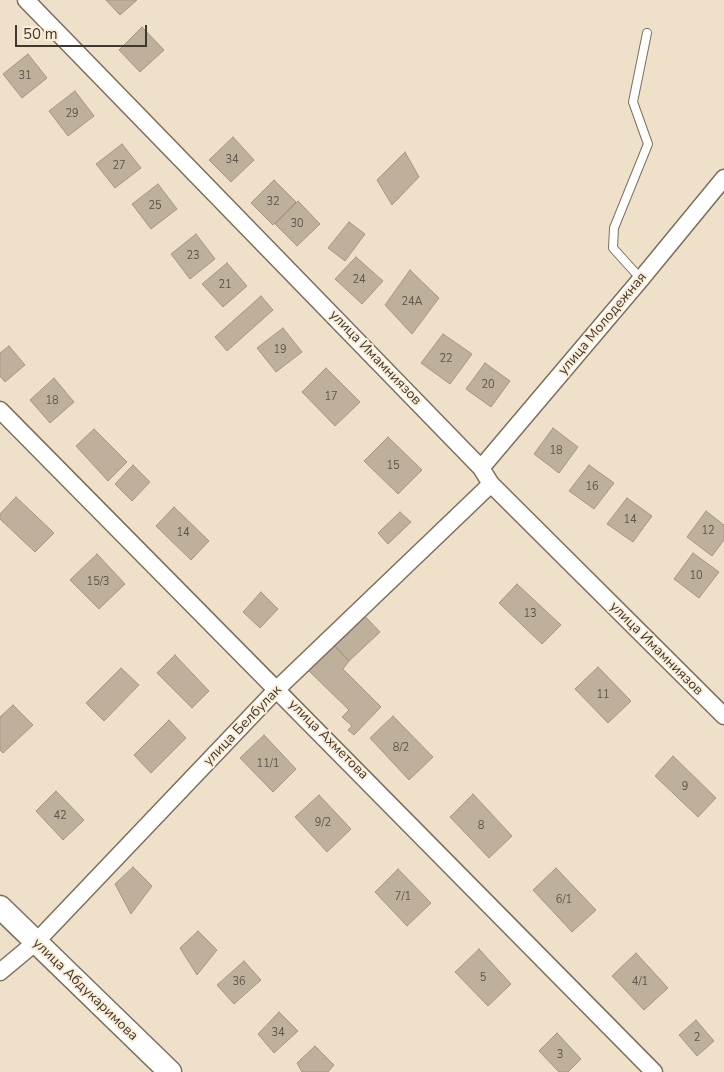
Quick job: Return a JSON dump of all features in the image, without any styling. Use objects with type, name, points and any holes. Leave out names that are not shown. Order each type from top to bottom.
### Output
[{"type":"main road","name":"улица Абдукаримова","points":[[0,907],[170,1072]]},
{"type":"street","name":"улица Имамниязов","points":[[26,0],[481,468],[490,484],[724,716]]},
{"type":"street","name":"улица Молодежная","points":[[481,468],[724,178]]},
{"type":"street","name":"улица Ахметова","points":[[0,410],[654,1072]]},
{"type":"street","name":"улица Белбулак","points":[[0,972],[36,942],[277,689],[490,484]]},
{"type":"lane","points":[[641,279],[613,248],[614,228],[648,144],[633,102],[647,34]]},
{"type":"building","points":[[106,0],[137,0],[120,15]]},
{"type":"building","points":[[142,27],[164,50],[140,72],[119,50]]},
{"type":"building","points":[[28,54],[47,78],[22,98],[3,74]]},
{"type":"building","points":[[75,91],[94,116],[68,136],[49,111]]},
{"type":"building","points":[[233,137],[254,160],[231,182],[209,160]]},
{"type":"building","points":[[122,144],[141,168],[115,188],[96,164]]},
{"type":"building","points":[[405,152],[419,177],[392,205],[377,180]]},
{"type":"building","points":[[274,180],[296,202],[273,225],[251,203]]},
{"type":"building","points":[[158,184],[177,209],[151,229],[132,204]]},
{"type":"building","points":[[298,201],[320,224],[297,246],[275,224]]},
{"type":"building","points":[[349,222],[365,234],[345,261],[328,248]]},
{"type":"building","points":[[196,234],[215,259],[190,279],[171,254]]},
{"type":"building","points":[[356,257],[383,281],[362,304],[335,279]]},
{"type":"building","points":[[227,263],[247,286],[223,307],[202,284]]},
{"type":"building","points":[[410,270],[439,298],[412,334],[385,305]]},
{"type":"building","points":[[261,296],[273,310],[227,351],[215,337]]},
{"type":"building","points":[[283,328],[302,352],[276,372],[257,348]]},
{"type":"building","points":[[443,334],[472,354],[450,384],[421,363]]},
{"type":"building","points":[[9,346],[25,365],[5,382],[0,376],[0,353]]},
{"type":"building","points":[[485,363],[510,381],[491,407],[466,389]]},
{"type":"building","points":[[326,368],[360,402],[335,426],[302,392]]},
{"type":"building","points":[[54,378],[74,402],[50,423],[30,400]]},
{"type":"building","points":[[553,428],[578,447],[559,473],[534,454]]},
{"type":"building","points":[[94,429],[127,462],[108,481],[76,446]]},
{"type":"building","points":[[388,437],[422,470],[398,494],[364,461]]},
{"type":"building","points":[[133,465],[150,482],[132,501],[115,484]]},
{"type":"building","points":[[589,465],[614,483],[594,509],[569,491]]},
{"type":"building","points":[[16,497],[54,533],[35,552],[0,519],[0,514]]},
{"type":"building","points":[[627,498],[652,516],[633,542],[607,524]]},
{"type":"building","points":[[174,507],[209,541],[191,560],[156,526]]},
{"type":"building","points":[[706,511],[724,525],[724,540],[712,556],[687,537]]},
{"type":"building","points":[[400,512],[411,522],[388,544],[378,533]]},
{"type":"building","points":[[693,553],[719,572],[699,598],[674,579]]},
{"type":"building","points":[[97,554],[125,584],[99,609],[70,580]]},
{"type":"building","points":[[517,584],[561,625],[542,644],[499,603]]},
{"type":"building","points":[[261,592],[278,609],[260,628],[243,612]]},
{"type":"building","points":[[362,613],[380,632],[349,661],[331,642]]},
{"type":"building","points":[[331,642],[349,661],[343,669],[381,707],[354,735],[348,730],[352,726],[342,717],[349,710],[305,667]]},
{"type":"building","points":[[175,655],[209,691],[192,708],[157,673]]},
{"type":"building","points":[[598,667],[631,701],[608,723],[575,689]]},
{"type":"building","points":[[121,668],[139,685],[104,721],[86,703]]},
{"type":"building","points":[[13,705],[33,725],[3,753],[0,750],[0,717]]},
{"type":"building","points":[[393,716],[433,757],[409,780],[370,738]]},
{"type":"building","points":[[169,720],[186,738],[151,773],[134,755]]},
{"type":"building","points":[[264,735],[296,769],[273,792],[240,758]]},
{"type":"building","points":[[673,756],[716,798],[698,817],[655,776]]},
{"type":"building","points":[[56,791],[84,820],[63,840],[36,811]]},
{"type":"building","points":[[473,794],[512,836],[489,858],[450,817]]},
{"type":"building","points":[[319,795],[351,829],[327,852],[295,817]]},
{"type":"building","points":[[133,867],[152,886],[131,914],[115,884]]},
{"type":"building","points":[[556,868],[596,910],[572,932],[533,890]]},
{"type":"building","points":[[398,869],[431,903],[407,926],[375,892]]},
{"type":"building","points":[[198,931],[217,950],[197,975],[180,948]]},
{"type":"building","points":[[479,949],[511,984],[488,1006],[455,972]]},
{"type":"building","points":[[636,953],[668,988],[644,1010],[612,976]]},
{"type":"building","points":[[244,961],[261,980],[234,1004],[217,985]]},
{"type":"building","points":[[279,1012],[298,1031],[274,1053],[258,1034]]},
{"type":"building","points":[[696,1020],[714,1041],[697,1056],[679,1035]]},
{"type":"building","points":[[557,1033],[581,1059],[568,1072],[559,1072],[539,1051]]},
{"type":"building","points":[[315,1046],[334,1065],[328,1072],[302,1072],[297,1063]]}]
